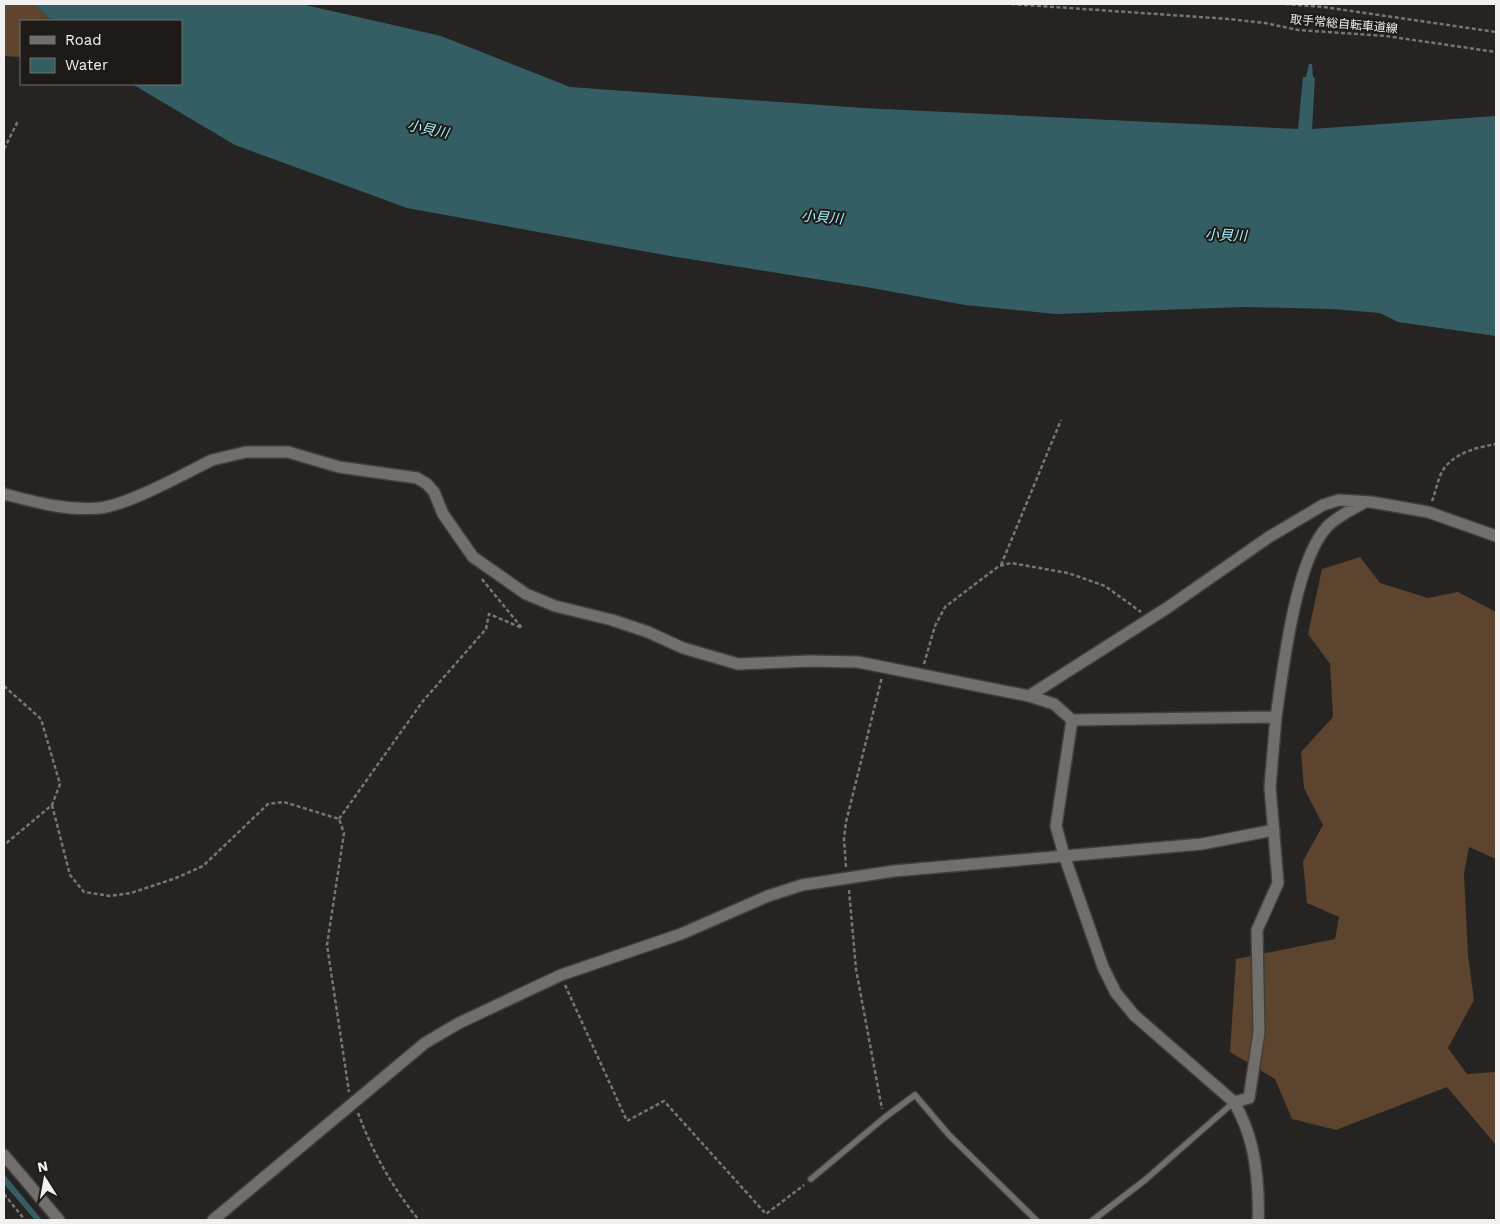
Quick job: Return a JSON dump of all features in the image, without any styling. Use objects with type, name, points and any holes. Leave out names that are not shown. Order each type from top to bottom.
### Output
[{"type":"street","points":[[4,494],[44,505],[100,508],[123,501],[227,455],[267,451],[288,452],[338,467],[417,478],[434,492],[443,514],[476,558],[526,594],[555,606],[612,620],[648,632],[711,658],[738,664],[810,661],[858,662],[885,666],[1029,696],[1054,704],[1072,720],[1276,717]]},
{"type":"street","points":[[1029,696],[1150,619],[1276,533],[1324,505],[1339,500],[1428,512],[1496,536]]},
{"type":"street","points":[[1234,1102],[1249,1098],[1258,1032],[1257,930],[1278,883],[1270,787],[1276,717],[1290,623],[1310,556],[1326,528],[1337,518],[1365,502]]},
{"type":"street","points":[[1072,720],[1056,826],[1064,855],[1103,967],[1116,993],[1134,1015],[1234,1102],[1245,1121],[1255,1156],[1258,1220]]},
{"type":"street","points":[[213,1220],[355,1104],[425,1043],[459,1023],[561,975],[682,934],[768,896],[802,885],[894,870],[1202,844],[1274,830]]},
{"type":"street","points":[[4,1155],[59,1220]]},
{"type":"lane","points":[[811,1179],[884,1118],[916,1095],[949,1135],[1036,1220]]},
{"type":"lane","points":[[1093,1220],[1145,1180],[1234,1102]]},
{"type":"path","name":"取手常総自転車道線","points":[[1011,4],[1229,19],[1265,23],[1298,30],[1386,36],[1496,52]]},
{"type":"path","points":[[1284,4],[1324,7],[1496,32]]},
{"type":"path","points":[[4,149],[18,120]]},
{"type":"path","points":[[1002,565],[1061,420]]},
{"type":"path","points":[[1428,512],[1443,470],[1453,459],[1479,447],[1496,444]]},
{"type":"path","points":[[339,819],[378,761],[423,701],[486,628],[489,614],[522,628],[480,576],[476,568],[476,558]]},
{"type":"path","points":[[921,675],[935,626],[945,607],[1002,565],[1010,563],[1068,573],[1105,586],[1150,619]]},
{"type":"path","points":[[884,1118],[856,969],[844,840],[846,822],[885,666]]},
{"type":"path","points":[[4,686],[41,719],[60,784],[52,805],[4,845]]},
{"type":"path","points":[[52,805],[70,875],[84,892],[110,896],[131,893],[176,878],[203,866],[268,804],[284,802],[339,819]]},
{"type":"path","points":[[339,819],[344,833],[327,945],[349,1092],[367,1139],[404,1203],[419,1220]]},
{"type":"path","points":[[561,975],[627,1121],[664,1101],[766,1214],[811,1179]]},
{"type":"path","points":[[4,1194],[25,1220]]},
{"type":"shaded area","points":[[4,4],[33,4],[52,20],[20,20],[20,57],[4,56]]},
{"type":"shaded area","points":[[1360,557],[1380,583],[1428,598],[1458,592],[1496,612],[1496,859],[1469,847],[1464,874],[1468,955],[1474,1000],[1448,1048],[1467,1074],[1496,1072],[1496,1145],[1447,1087],[1336,1130],[1292,1119],[1275,1079],[1230,1052],[1236,959],[1335,939],[1339,917],[1307,903],[1303,861],[1323,825],[1304,788],[1301,752],[1333,717],[1330,664],[1308,634],[1322,569]]},
{"type":"water","name":"小貝川","points":[[33,4],[301,4],[441,36],[570,87],[863,108],[1298,129],[1303,77],[1306,77],[1309,64],[1312,64],[1313,77],[1315,78],[1312,129],[1496,116],[1496,336],[1398,322],[1380,313],[1332,309],[1243,307],[1056,314],[965,305],[866,287],[670,256],[407,208],[235,145],[134,85],[182,85],[182,20],[52,20]]},
{"type":"water","points":[[4,1174],[42,1220],[35,1220],[4,1184]]}]
